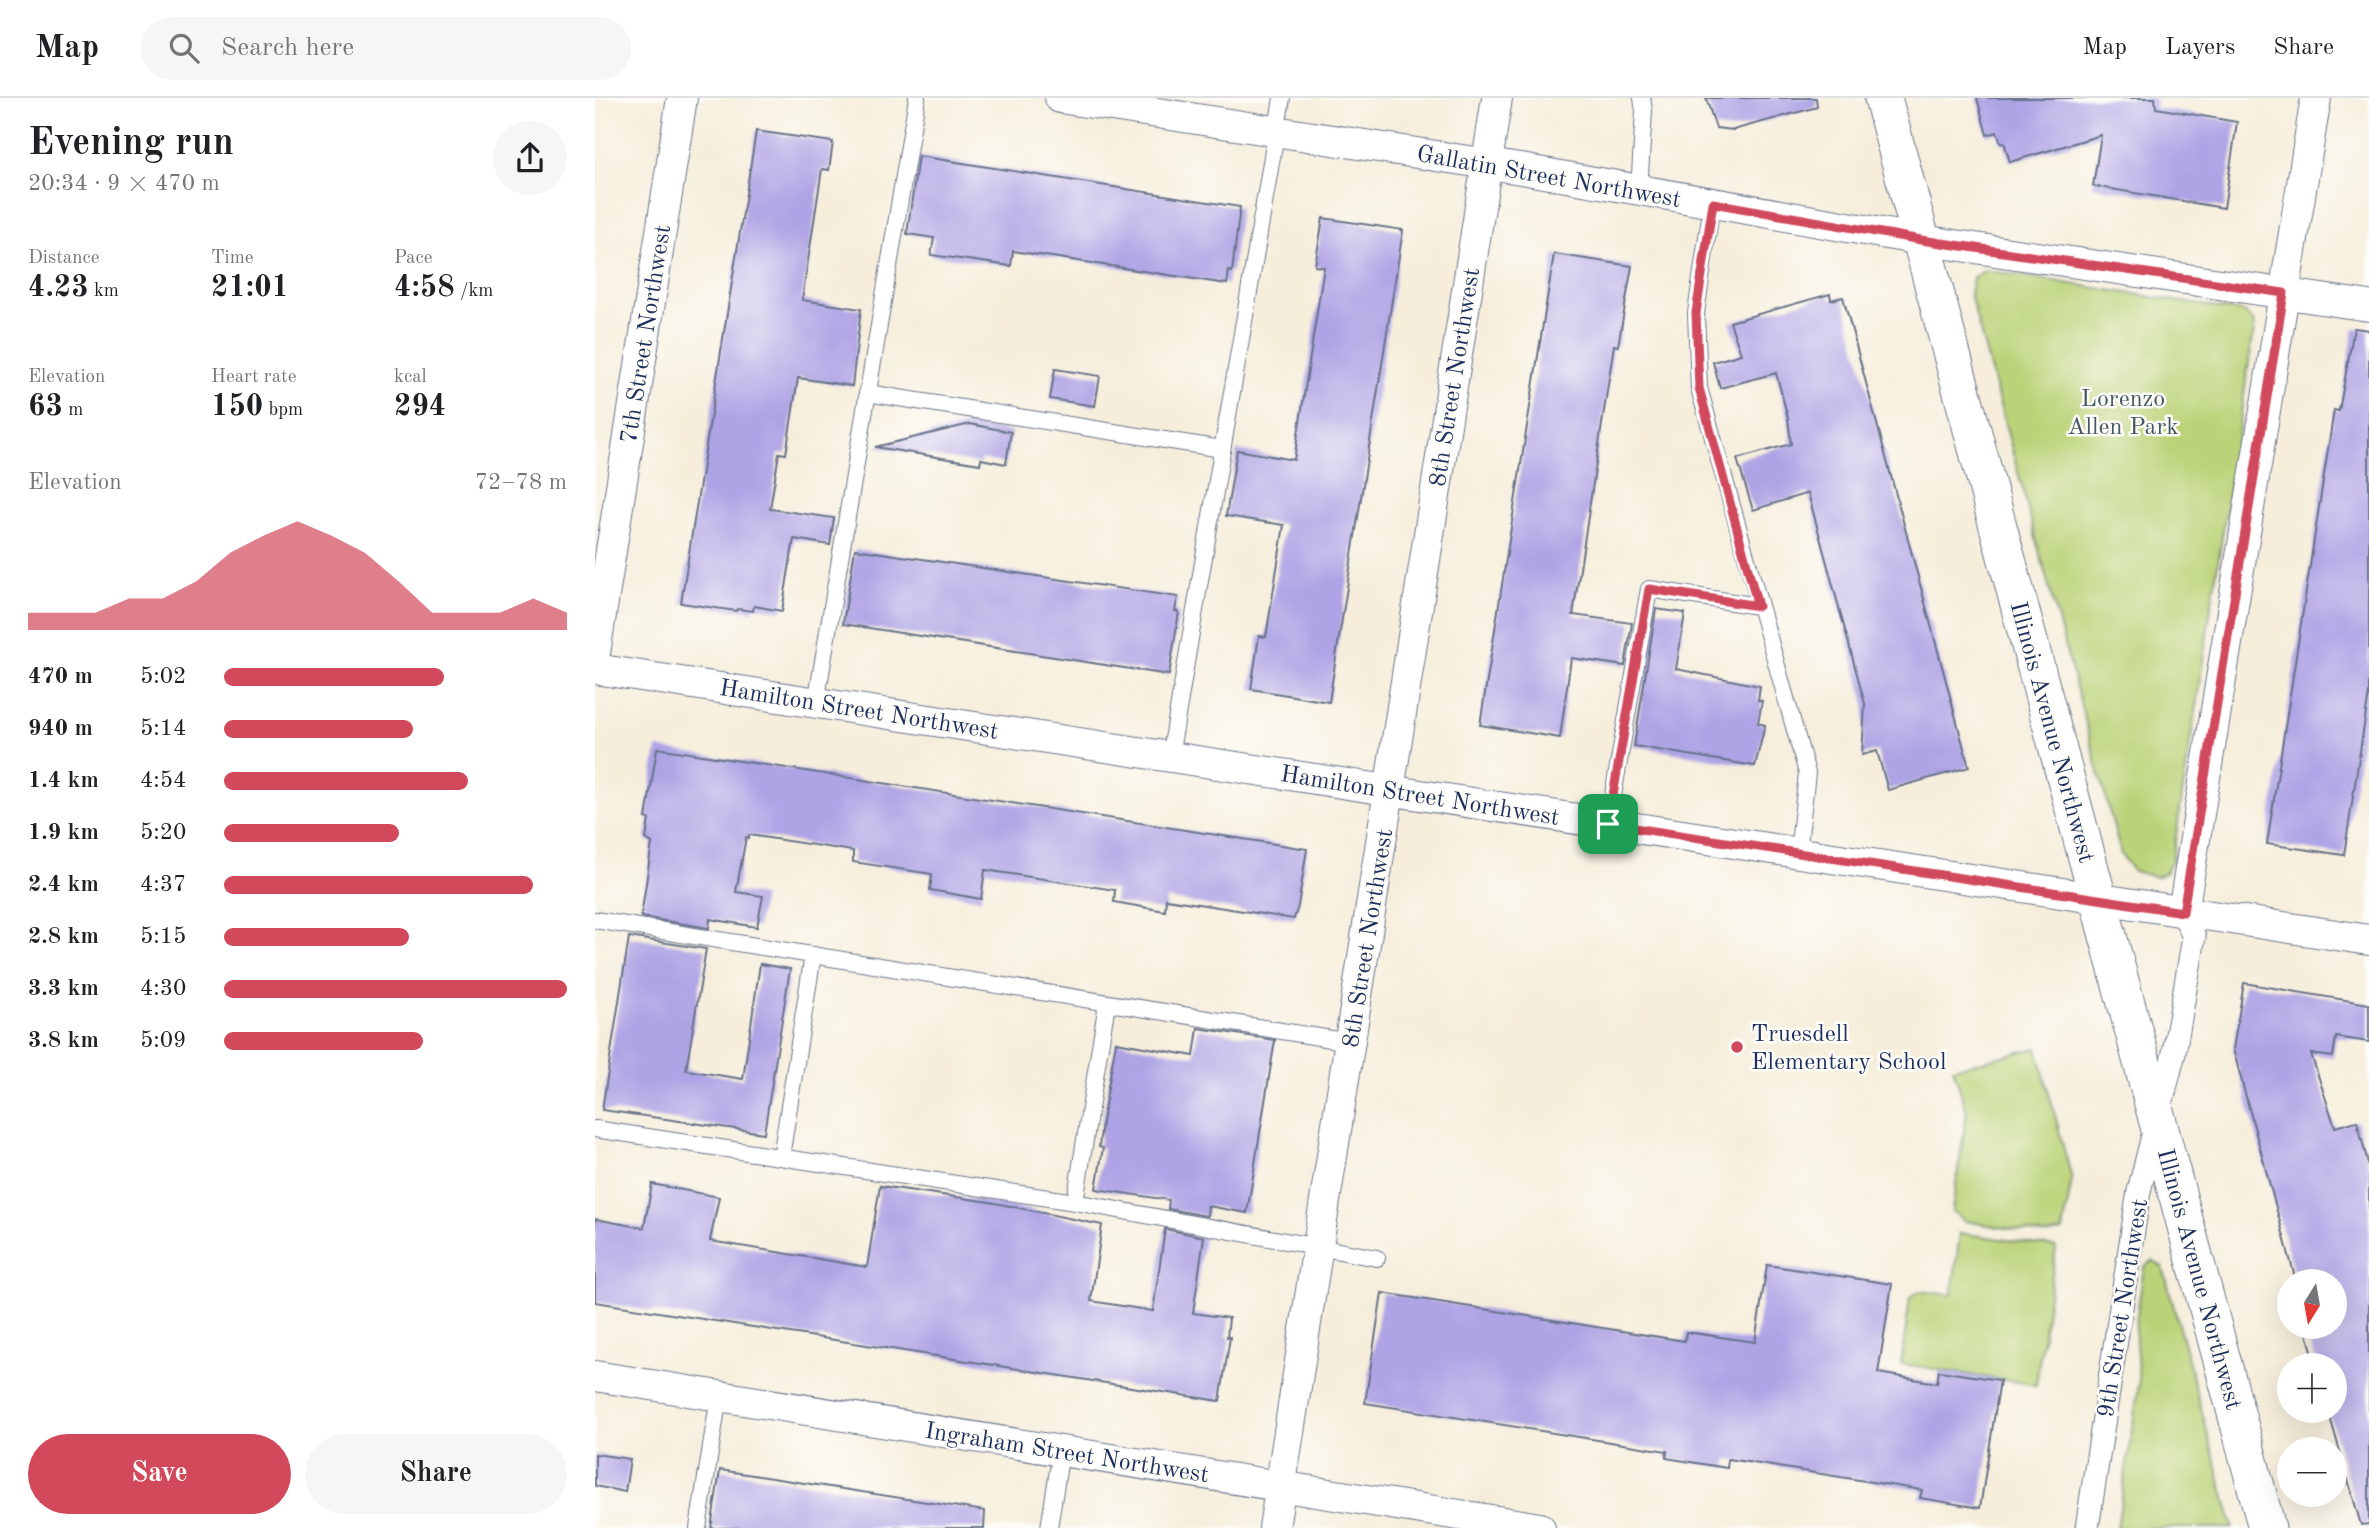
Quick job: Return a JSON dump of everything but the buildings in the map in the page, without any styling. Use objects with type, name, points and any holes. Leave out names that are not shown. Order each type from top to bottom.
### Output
[{"type":"street","name":"7th Street Northwest","points":[[595,653],[682,98]]},
{"type":"street","name":"Gallatin Street Northwest","points":[[1060,98],[1091,100],[1487,164],[1921,240],[2369,306]]},
{"type":"street","name":"8th Street Northwest","points":[[1274,1528],[1497,98]]},
{"type":"street","name":"Illinois Avenue Northwest","points":[[1883,98],[2267,1528]]},
{"type":"street","name":"9th Street Northwest","points":[[2087,1528],[2139,1191],[2174,1053],[2195,937],[2183,912],[2316,98]]},
{"type":"street","name":"Hamilton Street Northwest","points":[[595,669],[2369,940]]},
{"type":"street","name":"Ingraham Street Northwest","points":[[595,1376],[1531,1527]]},
{"type":"lane","points":[[816,703],[917,98]]},
{"type":"lane","points":[[1170,757],[1282,98]]},
{"type":"lane","points":[[1639,190],[1644,111],[1641,98]]},
{"type":"lane","points":[[1713,203],[1696,313],[1699,388],[1807,773],[1798,853]]},
{"type":"lane","points":[[867,393],[1222,449]]},
{"type":"lane","points":[[1608,824],[1649,589],[1758,606]]},
{"type":"lane","points":[[595,920],[1350,1042]]},
{"type":"lane","points":[[781,1157],[813,955]]},
{"type":"lane","points":[[1075,1202],[1107,1003]]},
{"type":"lane","points":[[595,1129],[1075,1202],[1377,1258]]},
{"type":"lane","points":[[698,1528],[719,1396]]},
{"type":"lane","points":[[1049,1528],[1061,1451]]},
{"type":"green space","name":"Lorenzo Allen Park","points":[[1985,270],[2244,312],[2255,323],[2172,861],[2165,873],[2155,877],[2133,871],[2121,854],[1970,294],[1973,278]]},
{"type":"green space","points":[[2037,1048],[2072,1179],[2063,1231],[2047,1235],[1965,1221],[1952,1211],[1967,1112],[1953,1068]]},
{"type":"green space","points":[[1960,1233],[2056,1247],[2036,1385],[1901,1364],[1910,1298],[1919,1291],[1952,1295]]},
{"type":"green space","points":[[2153,1261],[2163,1267],[2233,1528],[2117,1528],[2139,1384],[2135,1329],[2144,1267]]},
{"type":"place","name":"Truesdell Elementary School","points":[[1737,1047]]},
{"type":"route","points":[[1713,203],[1921,240],[2284,293],[2183,912],[1608,824],[1649,589],[1758,606],[1699,388],[1696,313],[1713,203]]}]
